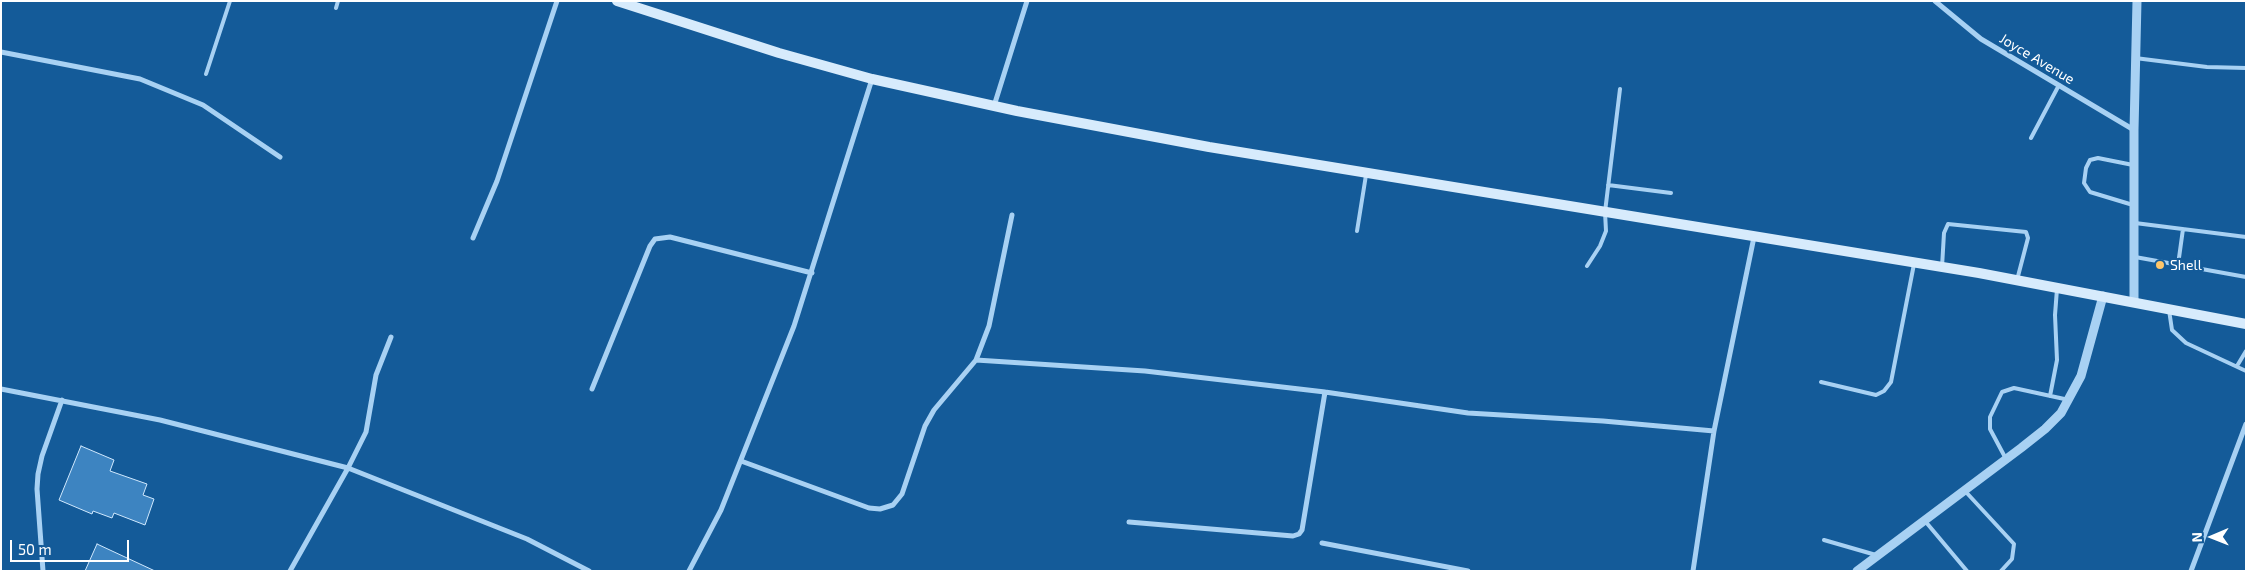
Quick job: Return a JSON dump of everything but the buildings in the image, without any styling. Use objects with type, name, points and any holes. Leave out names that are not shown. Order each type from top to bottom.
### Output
[{"type":"main road","points":[[617,1],[779,53],[872,79],[994,106],[1209,147],[1914,262],[2134,301],[2246,324]]},
{"type":"street","points":[[473,238],[497,181],[557,1]]},
{"type":"street","points":[[994,106],[1028,1]]},
{"type":"street","name":"Joyce Avenue","points":[[1935,1],[1981,39],[2134,130]]},
{"type":"street","points":[[2134,301],[2133,165],[2137,1]]},
{"type":"street","points":[[1,52],[140,79],[203,105],[280,157]]},
{"type":"street","points":[[689,571],[717,519],[742,461],[794,326],[872,79]]},
{"type":"street","points":[[742,461],[869,508],[880,509],[893,505],[902,494],[925,426],[934,410],[976,360],[989,326],[1012,215]]},
{"type":"street","points":[[1693,571],[1714,431],[1754,236]]},
{"type":"street","points":[[592,389],[650,246],[655,239],[670,237],[812,273]]},
{"type":"street","points":[[1857,571],[2045,429],[2069,400],[2081,376],[2103,296]]},
{"type":"street","points":[[290,571],[366,432],[376,375],[391,337]]},
{"type":"street","points":[[976,360],[1145,371],[1325,392],[1468,414],[1603,421],[1714,431]]},
{"type":"street","points":[[1,389],[160,420],[348,468],[527,540],[589,571]]},
{"type":"street","points":[[1128,522],[1293,536],[1299,534],[1302,530],[1325,392]]},
{"type":"street","points":[[42,571],[37,489],[38,474],[42,456],[62,400]]},
{"type":"street","points":[[2191,571],[2246,424]]},
{"type":"street","points":[[1322,543],[1468,571]]},
{"type":"lane","points":[[206,74],[230,1]]},
{"type":"lane","points":[[336,8],[338,1]]},
{"type":"lane","points":[[2135,58],[2207,67],[2246,68]]},
{"type":"lane","points":[[2031,138],[2059,85]]},
{"type":"lane","points":[[1587,266],[1600,246],[1606,231],[1605,212],[1620,89]]},
{"type":"lane","points":[[2133,165],[2098,158],[2090,160],[2086,168],[2084,182],[2090,192],[2133,205]]},
{"type":"lane","points":[[1357,231],[1367,172]]},
{"type":"lane","points":[[1608,185],[1671,193]]},
{"type":"lane","points":[[2133,223],[2246,237]]},
{"type":"lane","points":[[1942,267],[1944,233],[1948,224],[2026,232],[2028,238],[2017,280]]},
{"type":"lane","points":[[2178,265],[2183,229]]},
{"type":"lane","points":[[2134,256],[2246,277]]},
{"type":"lane","points":[[1821,382],[1876,394],[1884,391],[1891,382],[1914,262]]},
{"type":"lane","points":[[2050,396],[2057,360],[2055,315],[2057,288]]},
{"type":"lane","points":[[2169,308],[2172,330],[2186,343],[2246,371]]},
{"type":"lane","points":[[2237,366],[2246,352]]},
{"type":"lane","points":[[2006,459],[1990,429],[1990,417],[2002,392],[2014,388],[2069,400]]},
{"type":"lane","points":[[1965,491],[2014,544],[2012,559],[2001,571]]},
{"type":"lane","points":[[1925,521],[1967,571]]},
{"type":"lane","points":[[1824,540],[1878,556]]},
{"type":"place","name":"Shell","points":[[2160,265]]}]
